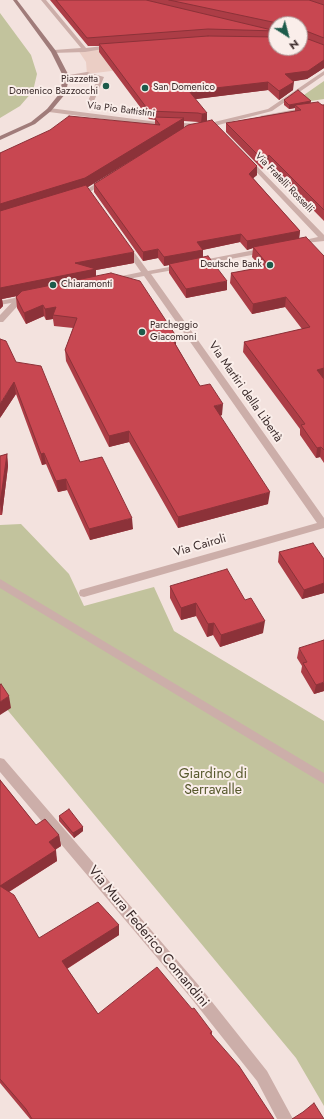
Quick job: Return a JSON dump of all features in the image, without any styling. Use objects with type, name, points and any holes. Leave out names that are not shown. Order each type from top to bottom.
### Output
[{"type":"street","points":[[0,138],[33,123],[49,110],[63,93],[66,76],[54,52],[15,0]]},
{"type":"street","points":[[43,0],[85,50]]},
{"type":"street","points":[[54,52],[115,47]]},
{"type":"street","points":[[214,125],[270,110],[324,73]]},
{"type":"street","points":[[66,76],[87,74],[101,77],[91,101]]},
{"type":"street","points":[[185,131],[324,106]]},
{"type":"street","name":"Via Pio Battistini","points":[[49,110],[158,124],[214,125]]},
{"type":"street","points":[[67,121],[77,114]]},
{"type":"street","points":[[214,125],[220,130]]},
{"type":"street","name":"Via Fratelli Rosselli","points":[[242,153],[324,239]]},
{"type":"street","points":[[66,198],[90,194],[114,175]]},
{"type":"street","points":[[292,244],[324,239]]},
{"type":"street","name":"Via Martiri della Libertà","points":[[123,241],[324,524]]},
{"type":"street","points":[[101,282],[269,249]]},
{"type":"street","points":[[0,303],[34,296]]},
{"type":"street","points":[[0,320],[19,300]]},
{"type":"street","name":"Via Cairoli","points":[[84,593],[324,524]]},
{"type":"street","points":[[0,583],[324,779]]},
{"type":"street","name":"Via Mura Federico Comandini","points":[[0,763],[196,993],[262,1076],[285,1119]]},
{"type":"green space","points":[[0,13],[31,55],[37,74],[33,91],[20,106],[0,118]]},
{"type":"green space","points":[[324,81],[324,99],[291,104]]},
{"type":"green space","name":"Giardino di Serravalle","points":[[21,524],[69,574],[84,606],[154,587],[174,631],[324,721],[324,1106],[296,1058],[0,701],[0,525]]},
{"type":"shaded area","points":[[138,44],[152,66],[87,74],[86,62],[78,50]]},
{"type":"building","points":[[56,0],[146,0],[268,29],[268,31],[208,29],[87,38]]},
{"type":"building","points":[[169,0],[309,0],[324,5],[324,38],[308,32],[308,16],[268,16],[268,21]]},
{"type":"building","points":[[208,36],[268,37],[268,56],[308,56],[308,39],[324,45],[324,60],[308,71],[285,74],[294,82],[279,91],[268,82],[189,91],[207,113],[149,111],[99,44]]},
{"type":"building","points":[[298,90],[311,101],[289,105],[284,100]]},
{"type":"building","points":[[318,102],[324,105],[324,210],[269,155],[263,160],[226,123],[301,110],[295,105]]},
{"type":"building","points":[[69,116],[160,125],[154,117],[184,118],[85,178],[0,204],[0,153],[50,130]]},
{"type":"building","points":[[212,120],[257,166],[249,174],[300,231],[247,241],[241,234],[197,242],[203,250],[164,257],[158,249],[143,252],[94,184],[188,125]]},
{"type":"building","points":[[86,185],[134,252],[75,263],[96,269],[0,288],[0,211]]},
{"type":"building","points":[[306,237],[324,256],[324,368],[317,370],[324,379],[324,450],[321,447],[317,448],[301,425],[305,424],[244,342],[310,327],[286,297],[253,304],[231,273],[269,266],[253,247]]},
{"type":"building","points":[[208,256],[227,281],[186,289],[169,264]]},
{"type":"building","points":[[111,273],[140,281],[176,336],[171,337],[200,386],[210,384],[223,404],[214,406],[270,492],[178,517],[129,431],[109,436],[65,350],[77,318],[53,315],[56,307],[45,309],[43,305],[24,313],[16,297],[22,291]]},
{"type":"building","points":[[0,339],[6,341],[16,362],[41,366],[80,462],[102,457],[132,518],[89,529],[66,479],[56,481],[44,453],[41,454],[14,382],[0,404]]},
{"type":"building","points":[[7,454],[0,504],[0,456]]},
{"type":"building","points":[[313,543],[324,559],[324,583],[304,590],[279,552]]},
{"type":"building","points":[[227,569],[245,600],[251,598],[265,621],[221,635],[214,623],[208,624],[196,603],[181,608],[170,586]]},
{"type":"building","points":[[324,640],[324,682],[316,685],[303,663],[307,662],[299,648]]},
{"type":"building","points":[[1,684],[9,696],[0,702],[0,685]]},
{"type":"building","points":[[0,780],[36,825],[45,819],[59,835],[49,842],[56,850],[0,886]]},
{"type":"building","points":[[69,809],[83,827],[73,833],[59,816]]},
{"type":"building","points":[[0,886],[14,895],[39,938],[98,902],[119,925],[62,961],[98,1014],[157,967],[192,1009],[194,1008],[212,1032],[210,1033],[239,1066],[274,1119],[32,1119],[26,1109],[0,1079]]},
{"type":"building","points":[[314,1103],[324,1119],[292,1119],[303,1112]]},
{"type":"place","name":"Piazzetta Domenico Bazzocchi","points":[[106,86]]},
{"type":"place","name":"San Domenico","points":[[145,88]]},
{"type":"place","name":"Deutsche Bank","points":[[270,265]]},
{"type":"place","name":"Chiaramonti","points":[[53,285]]},
{"type":"place","name":"Parcheggio Giacomoni","points":[[142,332]]}]
